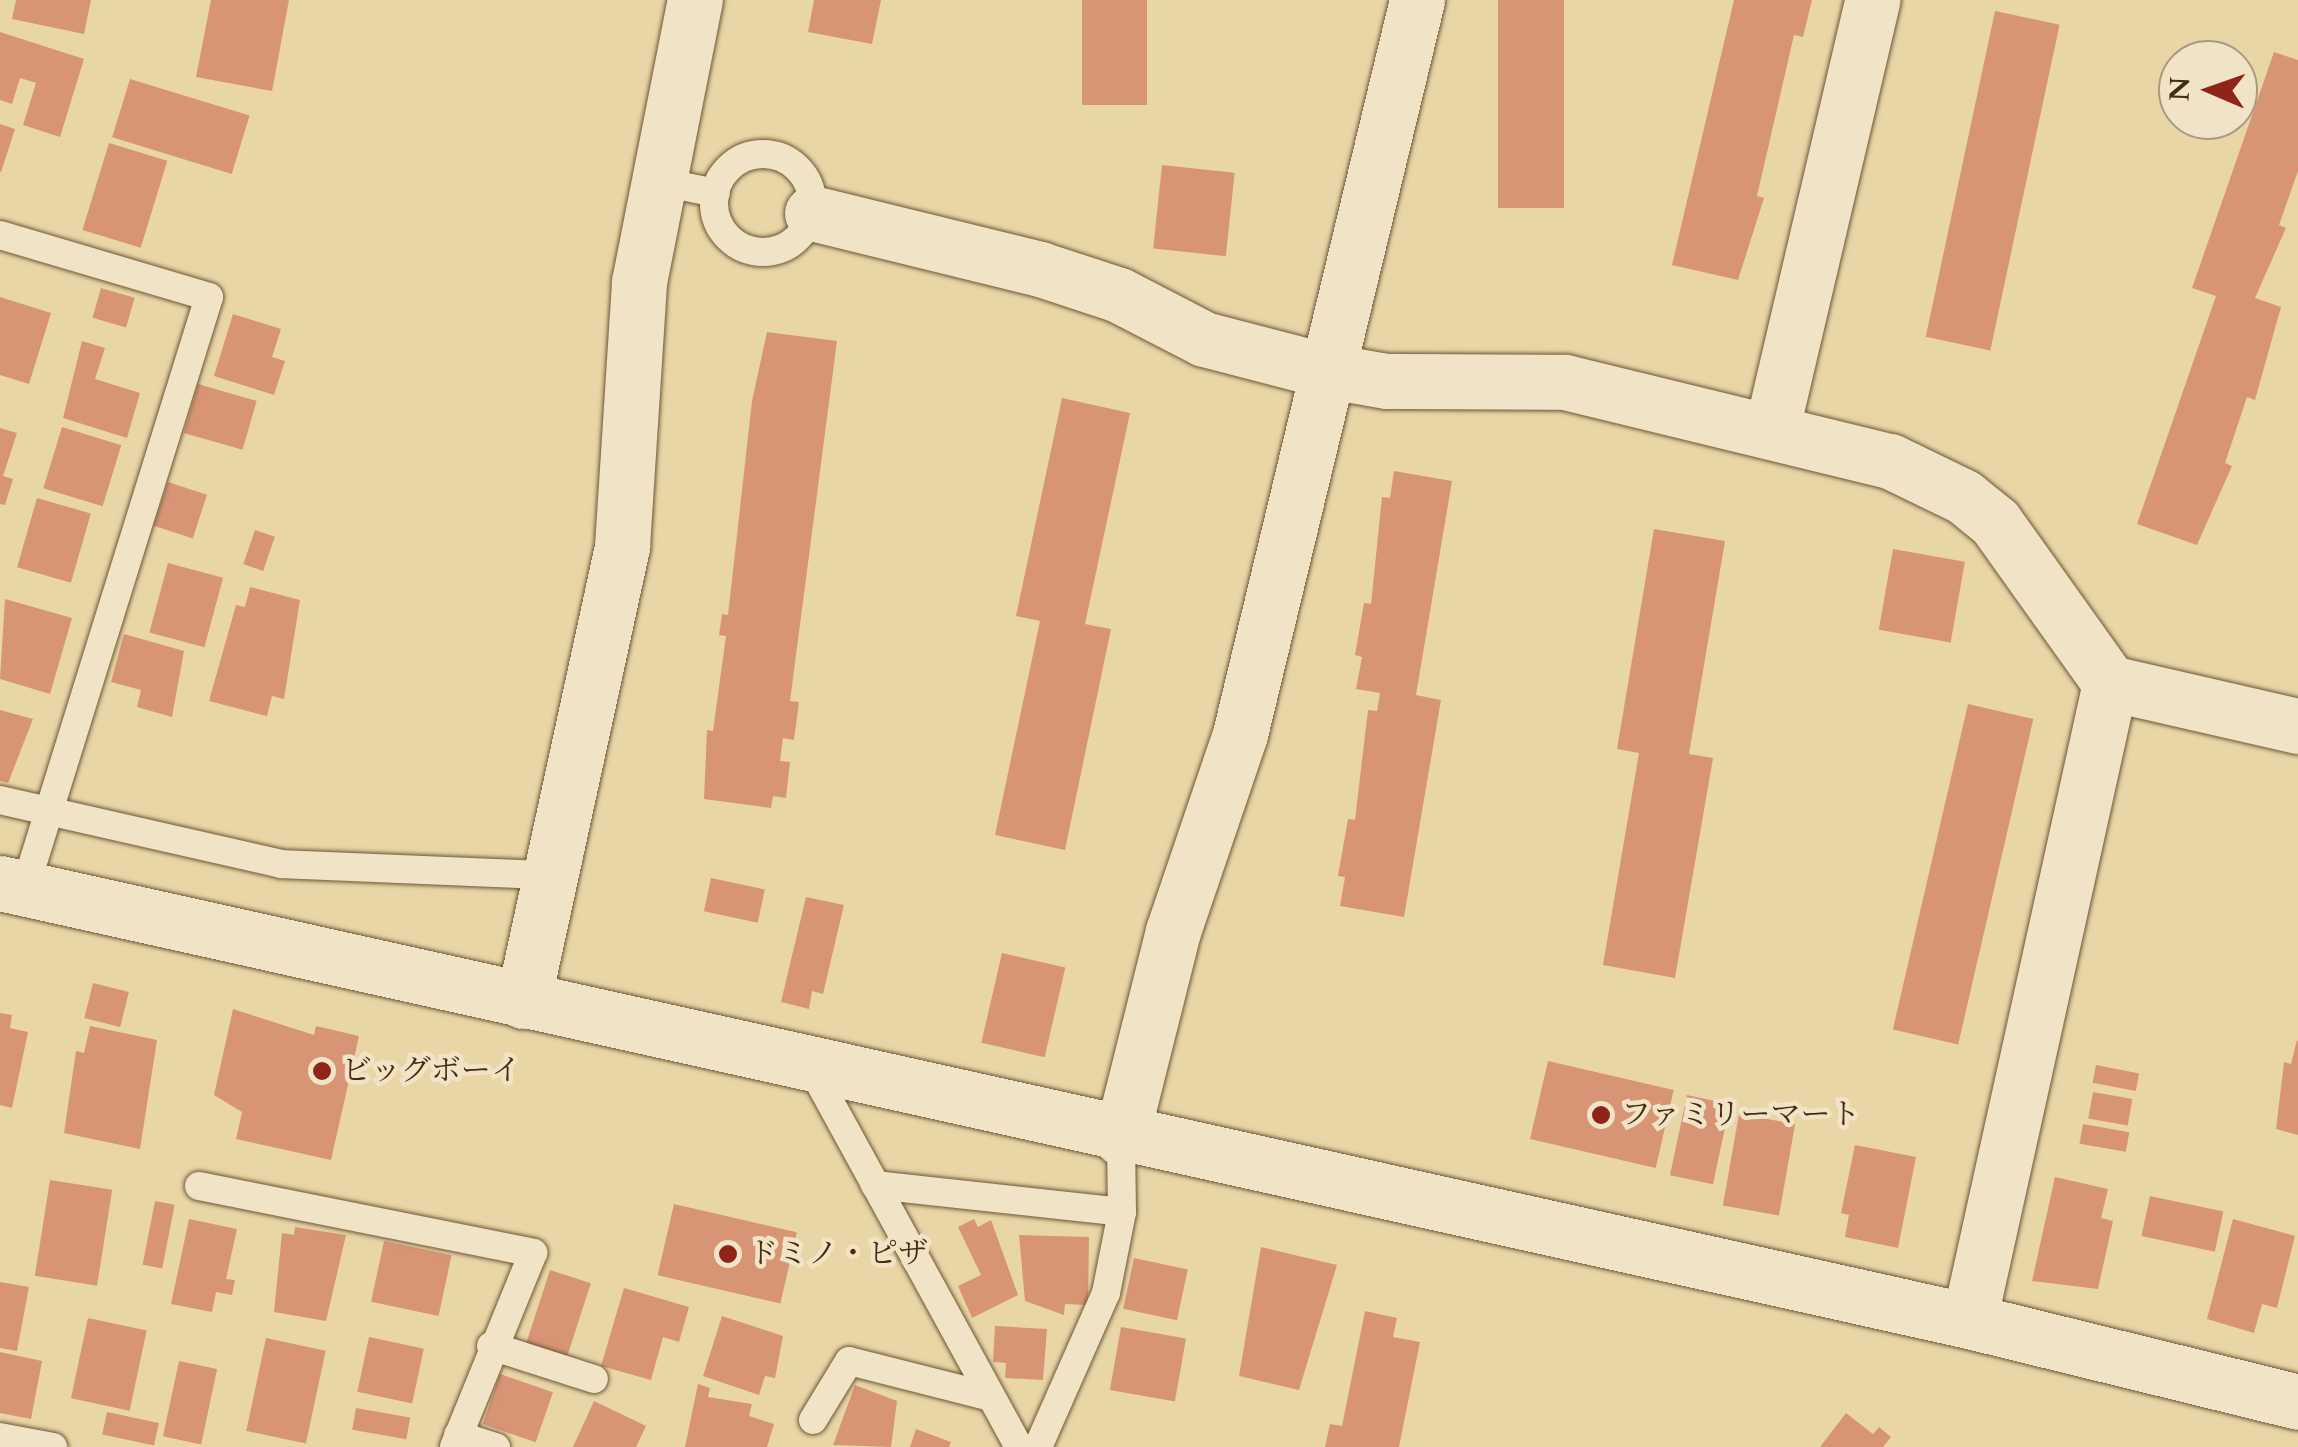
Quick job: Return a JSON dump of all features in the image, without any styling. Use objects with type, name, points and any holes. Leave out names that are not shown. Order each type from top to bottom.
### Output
[{"type":"street","points":[[522,1001],[622,546],[640,282],[694,0]]},
{"type":"street","points":[[1121,1138],[1173,931],[1240,734],[1322,370],[1417,0]]},
{"type":"street","points":[[1772,428],[1872,0]]},
{"type":"street","points":[[812,213],[1040,269],[1119,294],[1204,339],[1322,370],[1387,381],[1564,382],[1772,428],[1890,461],[1964,497],[2022,554],[2110,684],[2298,726]]},
{"type":"street","points":[[1969,1321],[2110,684]]},
{"type":"street","points":[[13,886],[1121,1138],[1969,1321],[2298,1402]]},
{"type":"lane","points":[[769,154],[798,168],[812,213],[782,249],[750,250],[723,232],[716,193],[738,161],[769,154]]},
{"type":"lane","points":[[657,181],[716,193]]},
{"type":"lane","points":[[0,234],[208,298],[46,813],[13,886]]},
{"type":"lane","points":[[0,800],[281,864],[547,876]]},
{"type":"lane","points":[[812,1069],[1019,1447]]},
{"type":"lane","points":[[1038,1447],[1106,1293],[1122,1212],[1121,1138]]},
{"type":"lane","points":[[875,1184],[1122,1212]]},
{"type":"lane","points":[[199,1186],[533,1253],[491,1346],[456,1441],[496,1447]]},
{"type":"lane","points":[[491,1346],[594,1379]]},
{"type":"lane","points":[[813,1420],[849,1361],[991,1397]]},
{"type":"lane","points":[[0,1437],[52,1447]]},
{"type":"building","points":[[16,0],[91,0],[84,34],[12,19]]},
{"type":"building","points":[[211,0],[289,0],[272,91],[196,77]]},
{"type":"building","points":[[814,0],[881,0],[872,44],[808,32]]},
{"type":"building","points":[[1082,0],[1147,0],[1147,105],[1082,105]]},
{"type":"building","points":[[1498,0],[1564,0],[1564,208],[1498,208]]},
{"type":"building","points":[[1734,0],[1812,0],[1803,37],[1794,35],[1757,196],[1764,198],[1738,280],[1672,265]]},
{"type":"building","points":[[1995,11],[2060,25],[1990,350],[1926,337]]},
{"type":"building","points":[[0,32],[84,59],[60,137],[23,125],[36,83],[20,78],[12,104],[0,100]]},
{"type":"building","points":[[2274,52],[2298,60],[2298,171],[2279,225],[2286,228],[2255,298],[2281,307],[2255,400],[2247,397],[2225,463],[2232,466],[2197,545],[2137,524],[2216,296],[2192,288],[2243,140],[2258,140],[2258,98]]},
{"type":"building","points":[[130,79],[250,116],[232,174],[112,137]]},
{"type":"building","points":[[0,124],[15,129],[1,172],[0,172]]},
{"type":"building","points":[[109,143],[167,161],[141,248],[82,230]]},
{"type":"building","points":[[1162,165],[1235,173],[1226,256],[1153,249]]},
{"type":"building","points":[[101,288],[135,298],[126,327],[92,318]]},
{"type":"building","points":[[0,297],[51,313],[29,384],[0,375]]},
{"type":"building","points":[[233,314],[281,329],[272,357],[285,361],[274,395],[214,376]]},
{"type":"building","points":[[767,332],[837,341],[790,701],[799,702],[794,740],[783,738],[780,761],[790,762],[786,798],[773,796],[771,808],[704,799],[707,730],[713,731],[726,636],[719,635],[722,614],[728,615],[752,401]]},
{"type":"building","points":[[82,341],[105,348],[95,379],[140,393],[127,438],[63,418]]},
{"type":"building","points":[[198,384],[257,401],[243,450],[184,433]]},
{"type":"building","points":[[1062,398],[1130,413],[1085,624],[1111,629],[1065,850],[995,835],[1040,621],[1016,616]]},
{"type":"building","points":[[62,427],[121,445],[103,506],[43,488]]},
{"type":"building","points":[[0,428],[17,433],[3,476],[13,479],[5,505],[0,504]]},
{"type":"building","points":[[1394,471],[1452,481],[1416,695],[1441,700],[1404,917],[1340,906],[1345,877],[1338,876],[1348,819],[1355,820],[1368,710],[1377,711],[1380,693],[1356,689],[1362,657],[1355,655],[1364,603],[1371,604],[1382,497],[1390,498]]},
{"type":"building","points":[[168,482],[207,495],[193,538],[154,526]]},
{"type":"building","points":[[37,498],[91,513],[71,583],[17,567]]},
{"type":"building","points":[[1654,529],[1725,541],[1689,754],[1713,758],[1675,978],[1603,965],[1639,753],[1617,749]]},
{"type":"building","points":[[255,530],[275,537],[263,571],[243,564]]},
{"type":"building","points":[[1893,549],[1965,562],[1951,642],[1879,630]]},
{"type":"building","points":[[168,563],[223,578],[204,647],[149,633]]},
{"type":"building","points":[[250,587],[300,600],[284,699],[272,696],[267,716],[209,701],[236,605],[245,607]]},
{"type":"building","points":[[5,599],[72,618],[50,694],[0,679]]},
{"type":"building","points":[[124,634],[184,651],[172,717],[137,707],[141,690],[111,682]]},
{"type":"building","points":[[1968,704],[2033,719],[1958,1045],[1893,1029]]},
{"type":"building","points":[[0,710],[33,719],[8,783],[0,781]]},
{"type":"building","points":[[711,878],[765,889],[758,923],[704,911]]},
{"type":"building","points":[[806,897],[844,905],[823,994],[812,991],[809,1009],[781,1002]]},
{"type":"building","points":[[1002,953],[1065,968],[1045,1057],[981,1043]]},
{"type":"building","points":[[93,983],[129,992],[120,1027],[84,1018]]},
{"type":"building","points":[[233,1009],[314,1035],[316,1026],[359,1036],[331,1160],[236,1139],[242,1112],[214,1095]]},
{"type":"building","points":[[0,1013],[12,1015],[10,1028],[28,1032],[12,1108],[0,1105]]},
{"type":"building","points":[[90,1026],[157,1040],[140,1149],[64,1133],[76,1051],[84,1053]]},
{"type":"building","points":[[2297,1040],[2298,1135],[2276,1129],[2284,1062],[2291,1064]]},
{"type":"building","name":"ファミリーマート","points":[[1548,1061],[1674,1090],[1656,1168],[1530,1139]]},
{"type":"building","points":[[2096,1065],[2139,1073],[2136,1091],[2093,1083]]},
{"type":"building","points":[[2093,1092],[2132,1099],[2128,1126],[2088,1119]]},
{"type":"building","points":[[1687,1095],[1730,1104],[1713,1184],[1670,1175]]},
{"type":"building","points":[[1739,1114],[1795,1124],[1779,1215],[1723,1206]]},
{"type":"building","points":[[2083,1124],[2129,1132],[2126,1152],[2080,1144]]},
{"type":"building","points":[[1855,1145],[1916,1157],[1898,1248],[1845,1237],[1849,1215],[1841,1213]]},
{"type":"building","points":[[2055,1177],[2108,1189],[2101,1218],[2113,1221],[2098,1289],[2032,1281]]},
{"type":"building","points":[[50,1180],[112,1190],[97,1286],[35,1276]]},
{"type":"building","points":[[2150,1196],[2223,1212],[2215,1252],[2141,1236]]},
{"type":"building","points":[[155,1201],[175,1205],[162,1269],[143,1265]]},
{"type":"building","name":"ドミノ・ピザ","points":[[674,1204],[797,1232],[780,1303],[658,1275]]},
{"type":"building","points":[[189,1219],[237,1229],[226,1279],[235,1280],[232,1295],[216,1292],[212,1312],[171,1304]]},
{"type":"building","points":[[974,1219],[978,1227],[991,1220],[1018,1295],[972,1318],[958,1286],[981,1275],[958,1227]]},
{"type":"building","points":[[2233,1219],[2295,1236],[2277,1308],[2262,1304],[2254,1333],[2207,1319]]},
{"type":"building","points":[[295,1227],[346,1235],[326,1321],[274,1312],[282,1233],[294,1235]]},
{"type":"building","points":[[1019,1235],[1089,1237],[1088,1305],[1065,1304],[1064,1315],[1025,1301]]},
{"type":"building","points":[[384,1241],[451,1255],[439,1316],[371,1302]]},
{"type":"building","points":[[1261,1247],[1337,1265],[1299,1390],[1239,1376]]},
{"type":"building","points":[[1134,1258],[1188,1269],[1177,1320],[1123,1309]]},
{"type":"building","points":[[550,1270],[591,1283],[567,1357],[526,1343]]},
{"type":"building","points":[[0,1282],[29,1287],[17,1351],[0,1348]]},
{"type":"building","points":[[624,1288],[689,1307],[679,1342],[663,1337],[651,1380],[601,1366]]},
{"type":"building","points":[[1365,1311],[1397,1318],[1393,1337],[1420,1342],[1399,1447],[1325,1447],[1330,1424],[1342,1426]]},
{"type":"building","points":[[722,1316],[783,1336],[775,1378],[765,1376],[759,1395],[703,1376]]},
{"type":"building","points":[[88,1318],[147,1330],[130,1411],[71,1398]]},
{"type":"building","points":[[995,1326],[1047,1329],[1043,1380],[1005,1378],[1006,1363],[993,1362]]},
{"type":"building","points":[[1121,1327],[1186,1338],[1175,1401],[1110,1390]]},
{"type":"building","points":[[369,1337],[424,1349],[412,1403],[357,1392]]},
{"type":"building","points":[[266,1338],[326,1351],[306,1444],[246,1431]]},
{"type":"building","points":[[0,1352],[42,1361],[31,1419],[0,1413]]},
{"type":"building","points":[[179,1361],[217,1369],[201,1444],[163,1436]]},
{"type":"building","points":[[500,1374],[553,1392],[536,1442],[483,1424]]},
{"type":"building","points":[[698,1384],[710,1388],[708,1397],[752,1404],[749,1416],[774,1424],[767,1447],[685,1447]]},
{"type":"building","points":[[855,1385],[897,1401],[891,1447],[833,1445]]},
{"type":"building","points":[[594,1401],[646,1426],[636,1447],[573,1447]]},
{"type":"building","points":[[356,1408],[410,1418],[406,1439],[352,1430]]},
{"type":"building","points":[[107,1412],[159,1423],[154,1446],[102,1434]]},
{"type":"building","points":[[1846,1413],[1873,1434],[1879,1427],[1891,1437],[1883,1447],[1820,1447]]},
{"type":"building","points":[[916,1429],[951,1442],[949,1447],[910,1447]]},
{"type":"place","name":"ビッグボーイ","points":[[322,1071]]},
{"type":"place","name":"ファミリーマート","points":[[1601,1115]]},
{"type":"place","name":"ドミノ・ピザ","points":[[728,1254]]}]
